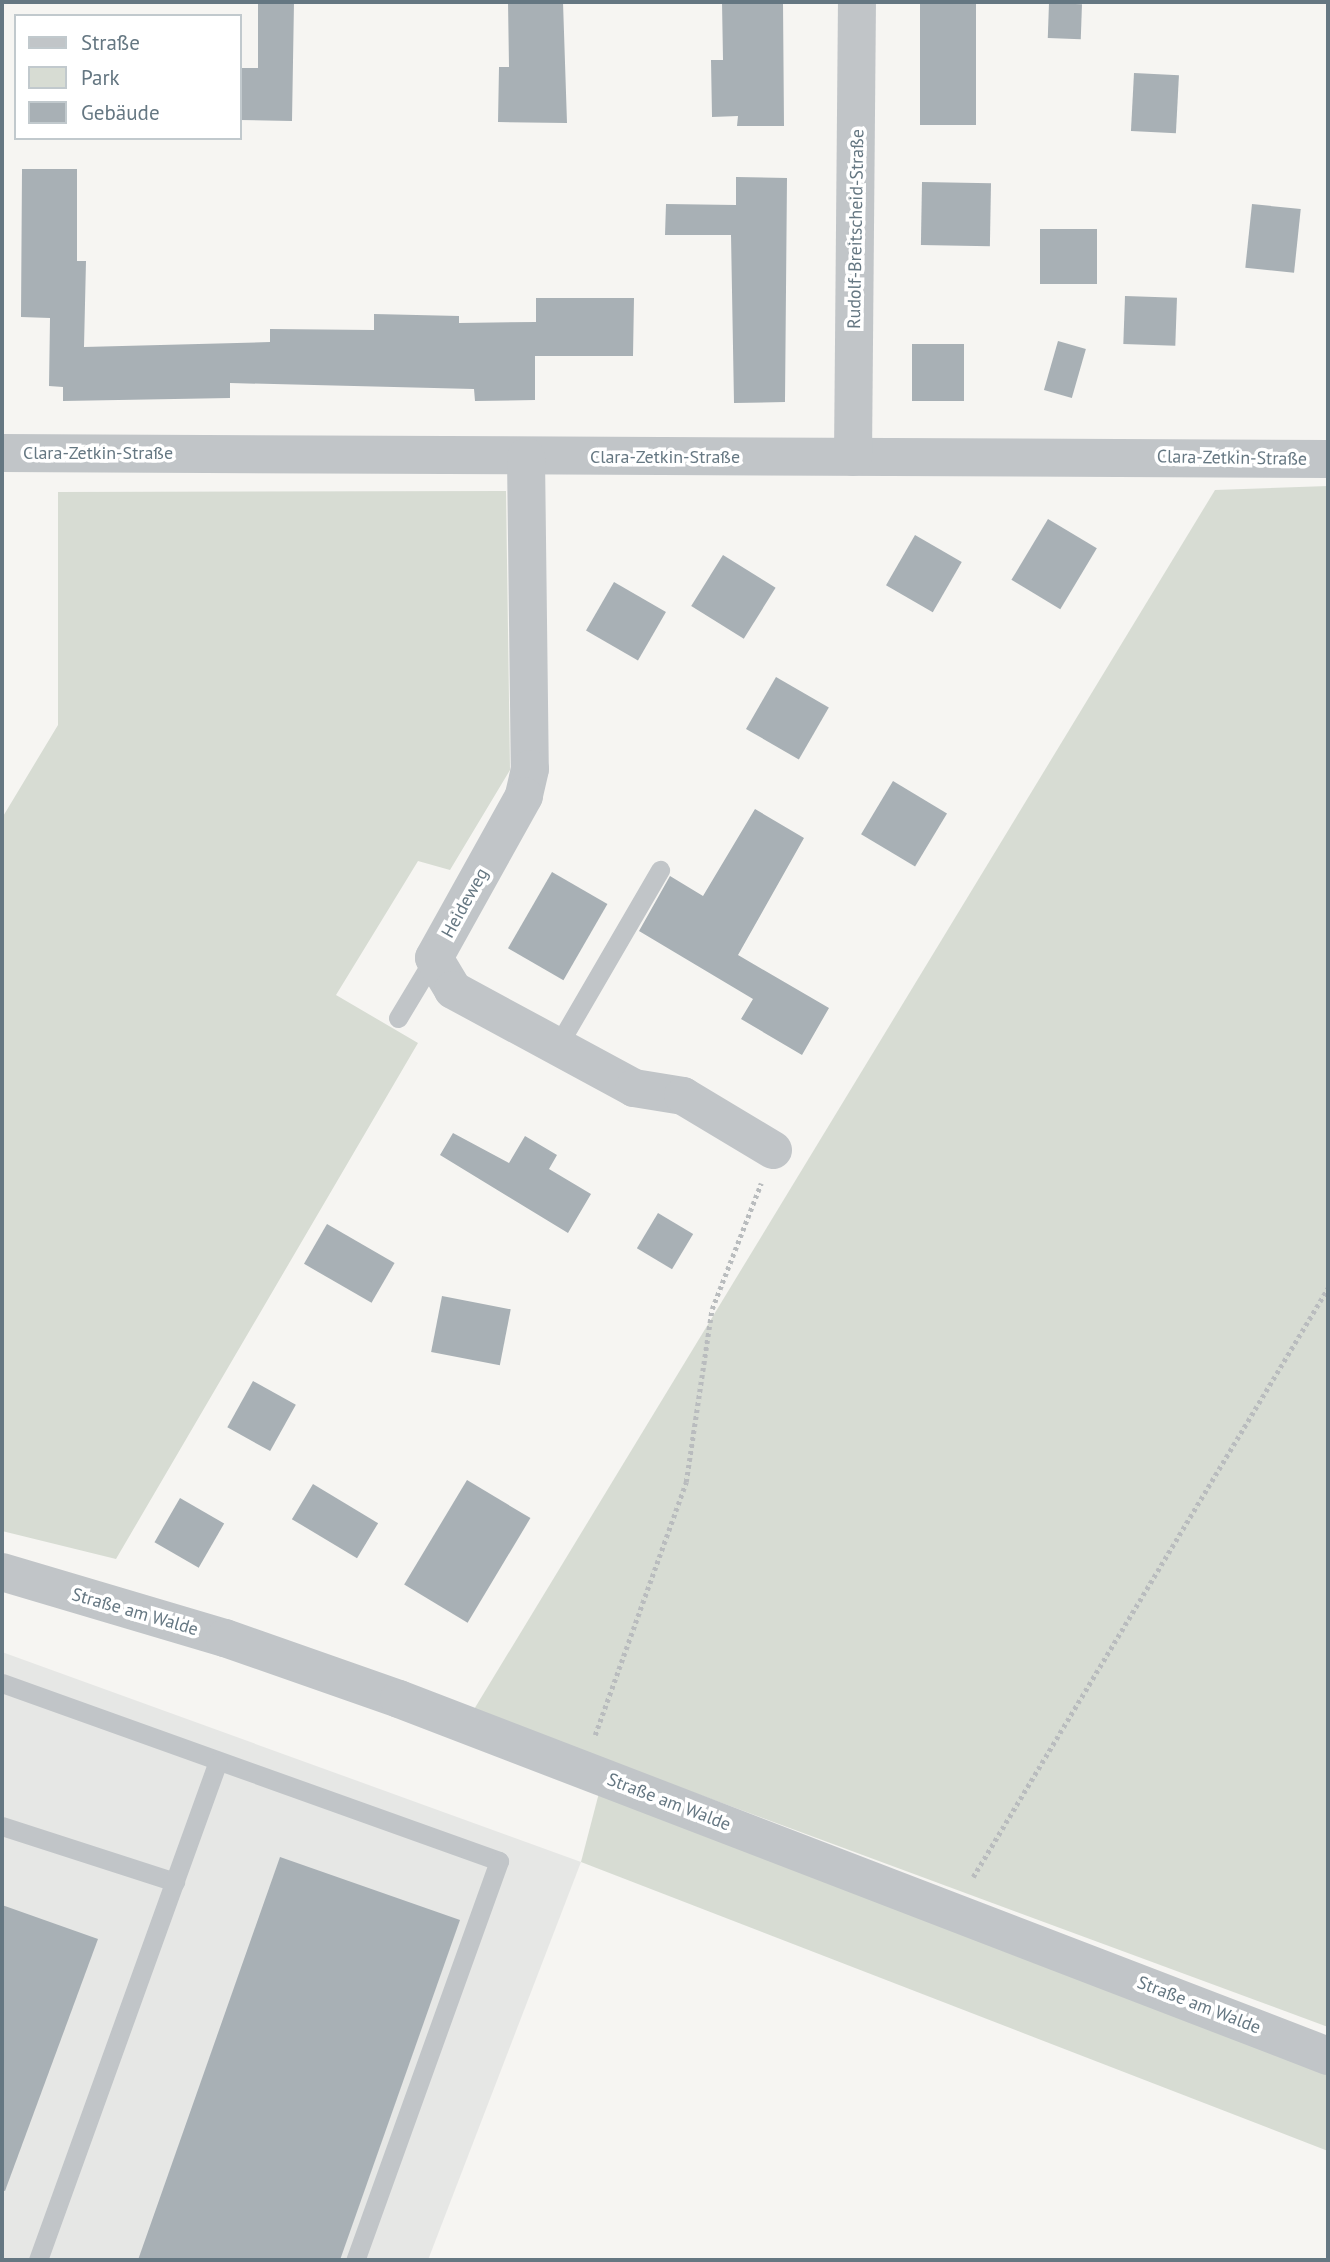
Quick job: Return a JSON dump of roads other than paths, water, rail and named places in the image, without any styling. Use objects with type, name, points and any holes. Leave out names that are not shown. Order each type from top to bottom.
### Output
[{"type":"street","name":"Rudolf-Breitscheid-Straße","points":[[853,457],[857,2]]},
{"type":"street","name":"Clara-Zetkin-Straße","points":[[2,453],[1328,459]]},
{"type":"street","name":"Heideweg","points":[[526,457],[530,769],[524,796],[434,958],[453,990],[634,1088],[683,1096],[773,1150]]},
{"type":"street","name":"Straße am Walde","points":[[2,1572],[225,1638],[953,1909],[1328,2056]]},
{"type":"lane","points":[[557,1047],[660,870]]},
{"type":"lane","points":[[398,1018],[434,958]]},
{"type":"lane","points":[[2,1683],[499,1861],[355,2260]]},
{"type":"lane","points":[[38,2260],[218,1761]]},
{"type":"lane","points":[[2,1826],[175,1882]]}]
